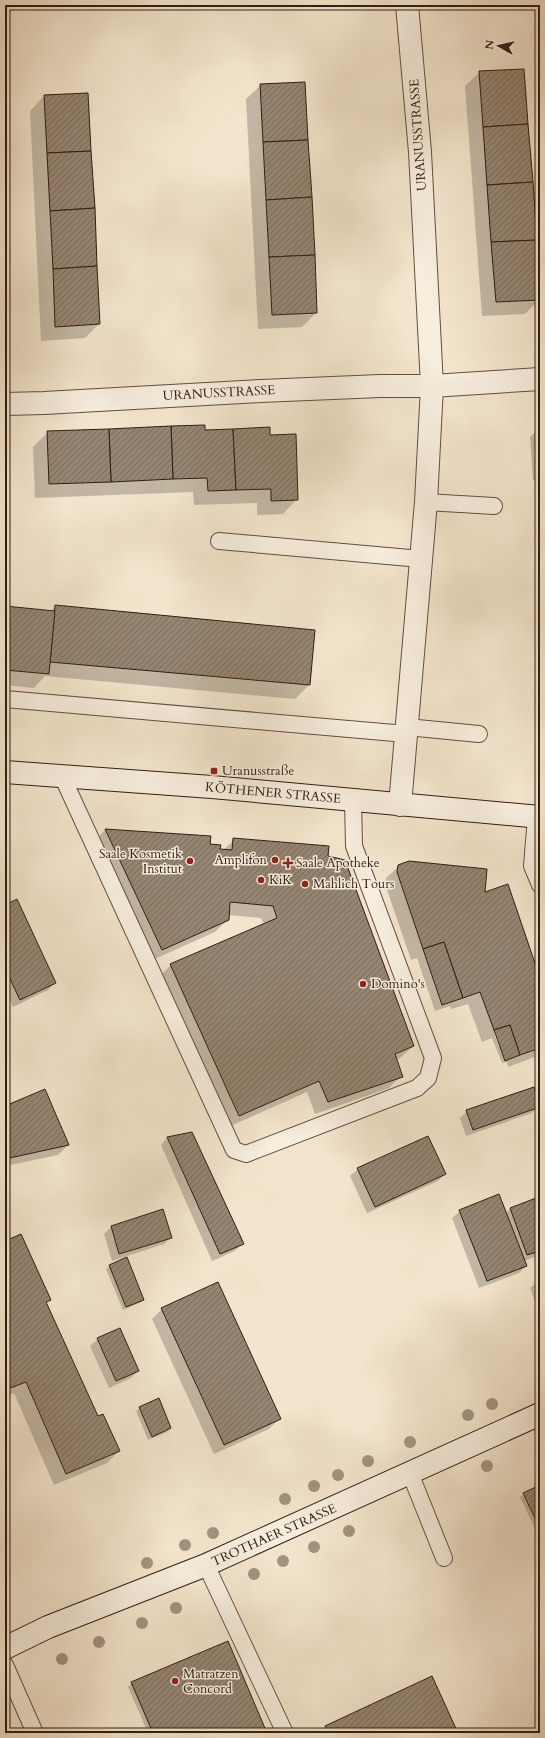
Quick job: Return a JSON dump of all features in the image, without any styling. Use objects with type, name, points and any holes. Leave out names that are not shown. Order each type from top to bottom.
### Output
[{"type":"street","name":"URANUSSTRASSE","points":[[400,805],[426,502],[432,386],[420,167],[407,5]]},
{"type":"street","name":"URANUSSTRASSE","points":[[5,404],[269,390],[380,386],[432,386],[540,379]]},
{"type":"street","name":"KÖTHENER STRASSE","points":[[5,772],[212,787],[538,817]]},
{"type":"street","name":"TROTHAER STRASSE","points":[[5,1648],[48,1627],[206,1565],[540,1414]]},
{"type":"lane","points":[[426,502],[494,506]]},
{"type":"lane","points":[[219,541],[421,559]]},
{"type":"lane","points":[[5,699],[406,730],[479,734]]},
{"type":"lane","points":[[62,776],[234,1150],[246,1154],[417,1088],[428,1078],[433,1058],[354,846],[353,800]]},
{"type":"lane","points":[[538,817],[532,866],[540,885]]},
{"type":"lane","points":[[410,1473],[444,1558]]},
{"type":"lane","points":[[206,1565],[285,1733]]},
{"type":"lane","points":[[5,1665],[35,1733]]},
{"type":"building","points":[[524,69],[528,124],[483,127],[479,71]]},
{"type":"building","points":[[305,82],[308,140],[263,142],[260,84]]},
{"type":"building","points":[[88,93],[91,151],[47,153],[44,95]]},
{"type":"building","points":[[528,124],[533,182],[487,185],[483,127]]},
{"type":"building","points":[[308,140],[312,197],[266,200],[263,142]]},
{"type":"building","points":[[91,151],[95,208],[50,211],[47,153]]},
{"type":"building","points":[[533,182],[537,240],[491,242],[487,185]]},
{"type":"building","points":[[312,197],[315,255],[269,257],[266,200]]},
{"type":"building","points":[[95,208],[97,266],[53,269],[50,211]]},
{"type":"building","points":[[537,240],[540,300],[496,302],[491,242]]},
{"type":"building","points":[[315,255],[317,313],[272,315],[269,257]]},
{"type":"building","points":[[97,266],[100,324],[55,327],[53,269]]},
{"type":"building","points":[[205,425],[205,430],[233,429],[236,490],[208,491],[207,478],[173,479],[171,426]]},
{"type":"building","points":[[171,426],[173,479],[111,482],[109,429]]},
{"type":"building","points":[[270,427],[270,435],[296,434],[298,500],[271,501],[271,489],[236,490],[233,429]]},
{"type":"building","points":[[109,429],[111,482],[49,484],[47,431]]},
{"type":"building","points":[[55,605],[315,630],[310,685],[50,662]]},
{"type":"building","points":[[5,606],[55,611],[49,674],[5,670]]},
{"type":"building","points":[[105,829],[211,836],[210,844],[221,845],[220,849],[232,850],[233,838],[329,846],[328,856],[345,860],[414,1046],[395,1054],[403,1077],[328,1102],[319,1081],[239,1116],[170,964],[277,918],[273,906],[230,902],[229,920],[162,950]]},
{"type":"building","points":[[409,861],[487,869],[485,892],[508,884],[540,978],[540,1048],[520,1055],[510,1025],[494,1030],[480,992],[463,998],[444,942],[423,949],[397,872],[398,865]]},
{"type":"building","points":[[17,899],[56,983],[20,1000],[5,968],[5,905]]},
{"type":"building","points":[[444,942],[463,998],[442,1005],[423,949]]},
{"type":"building","points":[[510,1025],[520,1055],[505,1061],[494,1030]]},
{"type":"building","points":[[534,1087],[540,1107],[473,1130],[466,1110]]},
{"type":"building","points":[[45,1089],[69,1145],[5,1159],[5,1106]]},
{"type":"building","points":[[192,1132],[244,1244],[220,1254],[167,1137]]},
{"type":"building","points":[[428,1136],[446,1174],[375,1207],[357,1168]]},
{"type":"building","points":[[499,1194],[527,1266],[487,1281],[459,1210]]},
{"type":"building","points":[[536,1198],[540,1209],[540,1251],[527,1255],[510,1208]]},
{"type":"building","points":[[163,1209],[172,1238],[119,1254],[111,1226]]},
{"type":"building","points":[[21,1234],[51,1300],[46,1302],[98,1416],[103,1414],[120,1451],[66,1474],[26,1382],[5,1390],[5,1241]]},
{"type":"building","points":[[127,1257],[144,1300],[126,1307],[109,1265]]},
{"type":"building","points":[[218,1282],[281,1419],[224,1445],[161,1308]]},
{"type":"building","points":[[120,1328],[139,1371],[116,1381],[97,1338]]},
{"type":"building","points":[[159,1398],[171,1428],[152,1437],[139,1407]]},
{"type":"building","points":[[540,1485],[540,1529],[523,1493]]},
{"type":"building","points":[[228,1641],[267,1733],[153,1733],[131,1682]]},
{"type":"building","points":[[432,1676],[458,1733],[328,1733],[325,1726]]},
{"type":"place","name":"Uranusstraße","points":[[214,771]]},
{"type":"place","name":"Amplifon","points":[[275,860]]},
{"type":"place","name":"Saale Kosmetik Institut","points":[[190,861]]},
{"type":"place","name":"Saale Apotheke","points":[[288,863]]},
{"type":"place","name":"KiK","points":[[261,880]]},
{"type":"place","name":"Mahlich Tours","points":[[305,884]]},
{"type":"place","name":"Domino's","points":[[363,984]]},
{"type":"place","name":"Matratzen Concord","points":[[175,1681]]}]
